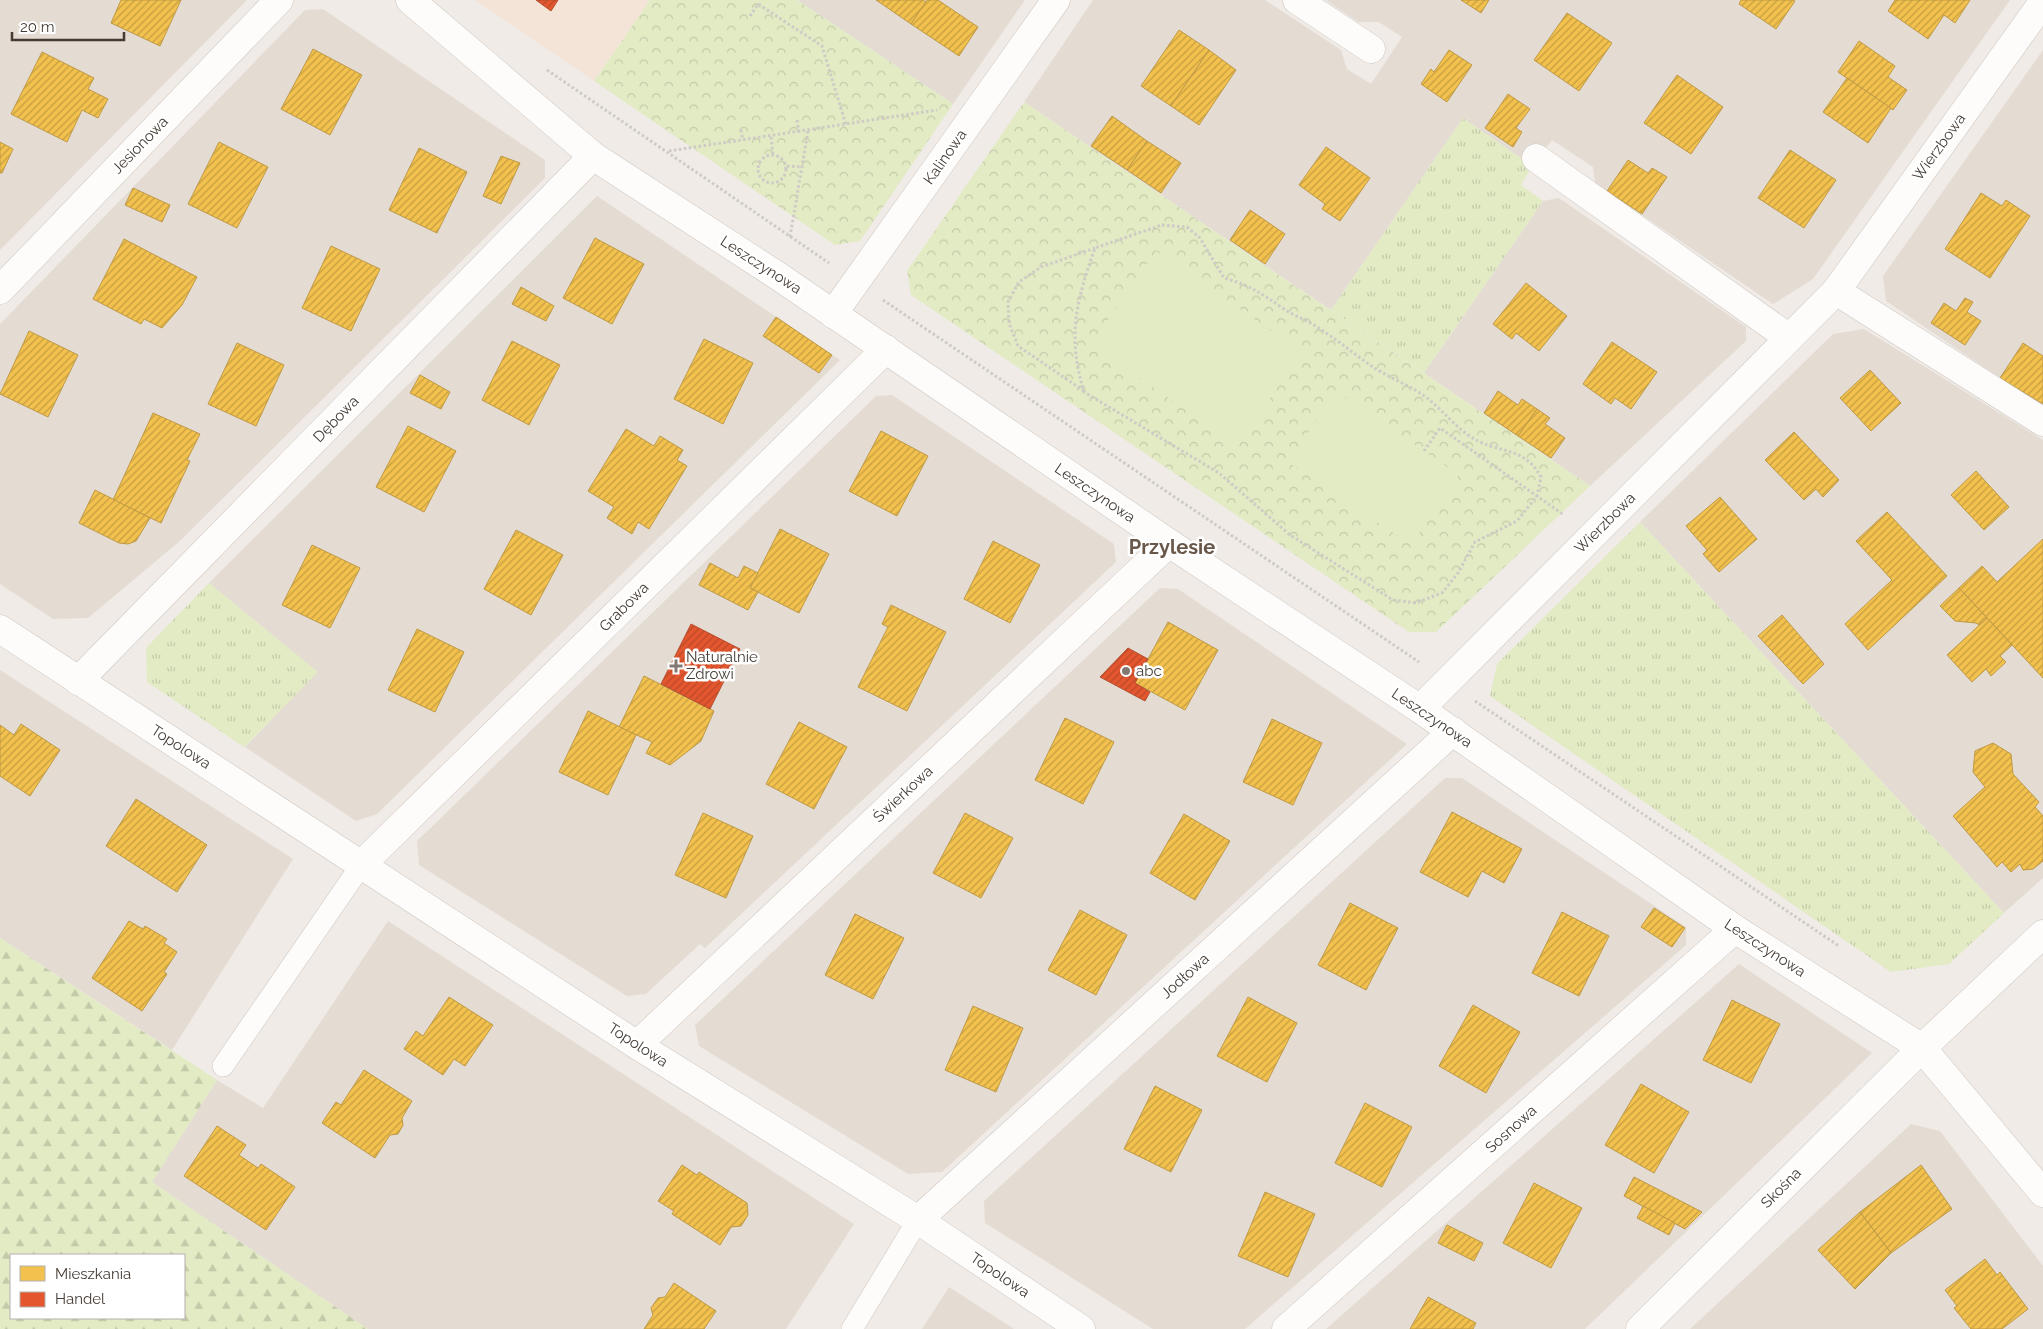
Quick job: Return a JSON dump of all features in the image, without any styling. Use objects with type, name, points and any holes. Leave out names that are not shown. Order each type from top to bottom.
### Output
[{"type":"street","name":"Jesionowa","points":[[0,290],[279,0]]},
{"type":"street","name":"Leszczynowa","points":[[410,0],[593,156],[886,349],[1169,543],[1420,709],[1735,929],[1922,1048]]},
{"type":"street","name":"Kalinowa","points":[[833,314],[1056,0]]},
{"type":"street","points":[[1297,0],[1372,49]]},
{"type":"street","name":"Wierzbowa","points":[[1420,709],[1836,291],[2043,2]]},
{"type":"street","name":"Dębowa","points":[[78,680],[593,156]]},
{"type":"street","points":[[1536,158],[1789,338]]},
{"type":"street","points":[[1836,291],[2043,422]]},
{"type":"street","name":"Grabowa","points":[[362,864],[886,349]]},
{"type":"street","name":"Świerkowa","points":[[637,1045],[1169,543]]},
{"type":"street","name":"Topolowa","points":[[0,630],[362,864],[637,1045],[918,1220],[1081,1329]]},
{"type":"street","name":"Jodłowa","points":[[918,1220],[1453,732]]},
{"type":"street","name":"Sosnowa","points":[[1286,1329],[1735,929]]},
{"type":"street","name":"Skośna","points":[[1640,1329],[1922,1048],[2043,934]]},
{"type":"street","points":[[1922,1048],[2043,1193]]},
{"type":"lane","points":[[223,1066],[362,864]]},
{"type":"lane","points":[[852,1329],[918,1220]]},
{"type":"path","points":[[750,16],[758,4],[822,46],[846,125]]},
{"type":"path","points":[[540,65],[836,268]]},
{"type":"path","points":[[668,151],[798,133],[938,110]]},
{"type":"path","points":[[797,120],[798,133]]},
{"type":"path","points":[[741,130],[743,140]]},
{"type":"path","points":[[790,237],[808,131]]},
{"type":"path","points":[[771,137],[773,154]]},
{"type":"path","points":[[773,154],[782,158],[786,166],[786,175],[780,181],[770,184],[762,180],[757,172],[758,163],[765,156],[773,154]]},
{"type":"path","points":[[786,166],[802,168]]},
{"type":"path","points":[[1162,225],[1187,227],[1200,238],[1224,278],[1245,283],[1261,291],[1285,310],[1316,326],[1374,367],[1426,398],[1458,428],[1475,440],[1494,449],[1518,453],[1535,466],[1541,477],[1537,496],[1516,521],[1475,542],[1458,573],[1442,593],[1416,603],[1393,600],[1290,536],[1219,472],[1084,392],[1018,346],[1009,324],[1008,302],[1019,282],[1040,267],[1162,225]]},
{"type":"path","points":[[1084,392],[1077,366],[1074,332],[1081,287],[1095,248]]},
{"type":"path","points":[[876,295],[1421,664]]},
{"type":"path","points":[[1424,452],[1440,428],[1569,519]]},
{"type":"path","points":[[1474,700],[1839,946]]},
{"type":"shaded area","points":[[0,0],[247,0],[0,250]]},
{"type":"shaded area","points":[[475,0],[650,0],[594,81]]},
{"type":"shaded area","points":[[797,0],[1025,0],[953,104]]},
{"type":"shaded area","points":[[1093,0],[1265,0],[1341,50],[1347,69],[1371,84],[1402,37],[1379,22],[1358,22],[1326,0],[2010,0],[1813,279],[1773,304],[1595,183],[1593,167],[1552,140],[1532,166],[1463,118],[1331,310],[1024,102]]},
{"type":"shaded area","points":[[323,9],[545,160],[545,178],[181,540],[88,618],[53,619],[0,584],[0,324],[305,10]]},
{"type":"shaded area","points":[[2043,50],[2043,407],[1886,301],[1883,276]]},
{"type":"shaded area","points":[[597,196],[840,360],[377,814],[356,821],[245,747],[317,672],[209,583]]},
{"type":"shaded area","points":[[1559,198],[1746,327],[1746,341],[1590,486],[1424,373],[1543,201]]},
{"type":"shaded area","points":[[1864,329],[2043,440],[2043,878],[2004,913],[1640,522],[1833,334]]},
{"type":"shaded area","points":[[892,395],[1114,544],[1116,562],[705,948],[700,944],[646,994],[627,996],[419,865],[417,841],[876,396]]},
{"type":"shaded area","points":[[1160,588],[1178,589],[1407,744],[942,1172],[908,1174],[699,1046],[695,1025]]},
{"type":"shaded area","points":[[0,670],[293,859],[172,1050],[0,938]]},
{"type":"shaded area","points":[[1445,778],[1462,778],[1686,927],[1686,945],[1245,1329],[1153,1329],[985,1223],[984,1201]]},
{"type":"shaded area","points":[[388,921],[854,1224],[786,1329],[368,1329],[152,1182],[217,1080],[263,1108]]},
{"type":"shaded area","points":[[1739,964],[1872,1053],[1585,1329],[1326,1329]]},
{"type":"shaded area","points":[[1911,1124],[1940,1131],[2043,1266],[2043,1329],[1690,1329]]},
{"type":"shaded area","points":[[949,1287],[1014,1329],[922,1329]]},
{"type":"green space","points":[[650,0],[797,0],[953,104],[860,241],[835,245],[594,81]]},
{"type":"green space","points":[[1024,102],[1590,486],[1436,632],[1409,632],[911,295],[907,271]]},
{"type":"green space","points":[[1463,118],[1532,166],[1521,185],[1543,201],[1424,373],[1331,310]]},
{"type":"green space","points":[[1156,251],[1302,352],[1237,446],[1091,344]]},
{"type":"green space","points":[[1336,391],[1459,475],[1411,545],[1288,462]]},
{"type":"green space","points":[[1640,522],[2004,913],[1949,964],[1891,972],[1490,696],[1497,664]]},
{"type":"green space","points":[[209,583],[318,672],[244,747],[147,682],[146,648]]},
{"type":"green space","points":[[0,938],[217,1080],[152,1182],[368,1329],[0,1329]]},
{"type":"building: Mieszkania","points":[[121,0],[181,0],[160,46],[111,23]]},
{"type":"building: Mieszkania","points":[[876,0],[923,0],[926,2],[911,24]]},
{"type":"building: Mieszkania","points":[[927,0],[938,0],[978,27],[959,56],[911,24]]},
{"type":"building: Mieszkania","points":[[1461,0],[1489,0],[1481,13]]},
{"type":"building: Mieszkania","points":[[1741,0],[1795,1],[1776,29],[1739,4]]},
{"type":"building: Mieszkania","points":[[1895,0],[1970,0],[1955,23],[1944,15],[1928,39],[1888,11]]},
{"type":"building: Mieszkania","points":[[1567,13],[1612,43],[1579,91],[1534,60]]},
{"type":"building: Mieszkania","points":[[1179,30],[1209,50],[1171,106],[1141,86]]},
{"type":"building: Mieszkania","points":[[1859,41],[1895,66],[1888,77],[1907,90],[1893,110],[1838,72]]},
{"type":"building: Mieszkania","points":[[313,49],[362,75],[330,135],[281,109]]},
{"type":"building: Mieszkania","points":[[1209,50],[1236,70],[1199,125],[1171,106]]},
{"type":"building: Mieszkania","points":[[1449,50],[1472,65],[1447,102],[1421,84],[1431,69],[1434,72]]},
{"type":"building: Mieszkania","points":[[42,52],[94,78],[88,89],[108,99],[98,118],[82,110],[67,142],[11,114]]},
{"type":"building: Mieszkania","points":[[1677,75],[1723,107],[1691,154],[1644,123]]},
{"type":"building: Mieszkania","points":[[1847,78],[1891,108],[1868,143],[1823,112]]},
{"type":"building: Mieszkania","points":[[1508,94],[1530,109],[1516,128],[1522,132],[1513,147],[1485,128]]},
{"type":"building: Mieszkania","points":[[1112,116],[1147,141],[1127,170],[1091,146]]},
{"type":"building: Mieszkania","points":[[1147,141],[1181,163],[1161,193],[1127,170]]},
{"type":"building: Mieszkania","points":[[0,142],[13,149],[2,173],[0,173]]},
{"type":"building: Mieszkania","points":[[219,142],[268,167],[237,228],[188,204]]},
{"type":"building: Mieszkania","points":[[1326,147],[1370,178],[1340,221],[1322,209],[1325,204],[1299,185]]},
{"type":"building: Mieszkania","points":[[419,148],[467,172],[437,233],[389,210]]},
{"type":"building: Mieszkania","points":[[1790,150],[1836,180],[1804,228],[1758,198]]},
{"type":"building: Mieszkania","points":[[501,156],[520,163],[501,204],[483,196]]},
{"type":"building: Mieszkania","points":[[1628,160],[1648,173],[1652,168],[1667,177],[1642,214],[1607,191]]},
{"type":"building: Mieszkania","points":[[133,188],[170,205],[162,222],[125,205]]},
{"type":"building: Mieszkania","points":[[1981,193],[2002,206],[2006,200],[2030,216],[1990,278],[1945,249]]},
{"type":"building: Mieszkania","points":[[1250,210],[1285,234],[1265,264],[1230,240]]},
{"type":"building: Mieszkania","points":[[595,238],[644,264],[612,324],[563,298]]},
{"type":"building: Mieszkania","points":[[124,239],[197,277],[182,305],[162,328],[144,319],[141,324],[93,299]]},
{"type":"building: Mieszkania","points":[[331,246],[380,269],[351,331],[302,308]]},
{"type":"building: Mieszkania","points":[[1526,283],[1567,316],[1539,351],[1516,333],[1512,339],[1493,324]]},
{"type":"building: Mieszkania","points":[[521,287],[554,306],[546,321],[512,304]]},
{"type":"building: Mieszkania","points":[[1965,298],[1973,302],[1967,312],[1981,321],[1965,345],[1931,323],[1944,303],[1956,311]]},
{"type":"building: Mieszkania","points":[[776,317],[832,355],[819,373],[763,336]]},
{"type":"building: Mieszkania","points":[[29,331],[78,355],[48,417],[0,394]]},
{"type":"building: Mieszkania","points":[[704,339],[753,363],[723,424],[674,399]]},
{"type":"building: Mieszkania","points":[[512,341],[560,365],[529,425],[482,400]]},
{"type":"building: Mieszkania","points":[[1612,342],[1657,372],[1631,409],[1615,398],[1611,404],[1583,384]]},
{"type":"building: Mieszkania","points":[[237,343],[284,365],[256,426],[208,404]]},
{"type":"building: Mieszkania","points":[[2023,343],[2043,356],[2043,404],[2000,378]]},
{"type":"building: Mieszkania","points":[[1870,370],[1901,403],[1871,431],[1840,398]]},
{"type":"building: Mieszkania","points":[[420,375],[450,392],[441,409],[410,393]]},
{"type":"building: Mieszkania","points":[[1498,391],[1518,405],[1522,399],[1537,409],[1518,436],[1484,413]]},
{"type":"building: Mieszkania","points":[[1537,409],[1550,418],[1545,424],[1565,438],[1551,458],[1518,436]]},
{"type":"building: Mieszkania","points":[[153,413],[200,434],[187,460],[190,461],[161,523],[113,500]]},
{"type":"building: Mieszkania","points":[[408,426],[456,451],[424,512],[376,487]]},
{"type":"building: Mieszkania","points":[[626,429],[654,446],[660,436],[683,450],[677,460],[687,466],[649,529],[638,522],[632,534],[607,518],[614,507],[588,491]]},
{"type":"building: Mieszkania","points":[[881,431],[928,456],[897,516],[849,491]]},
{"type":"building: Mieszkania","points":[[1794,432],[1839,480],[1823,497],[1816,489],[1804,500],[1765,460]]},
{"type":"building: Mieszkania","points":[[1976,471],[2009,507],[1984,530],[1951,495]]},
{"type":"building: Mieszkania","points":[[95,490],[150,518],[136,541],[128,544],[119,543],[79,523]]},
{"type":"building: Mieszkania","points":[[1720,497],[1757,539],[1719,572],[1703,554],[1707,550],[1686,526]]},
{"type":"building: Mieszkania","points":[[1887,512],[1947,576],[1868,650],[1845,624],[1892,580],[1856,541]]},
{"type":"building: Mieszkania","points":[[780,529],[829,554],[799,613],[750,588]]},
{"type":"building: Mieszkania","points":[[516,530],[563,555],[531,615],[484,589]]},
{"type":"building: Mieszkania","points":[[2043,539],[2043,678],[1959,588],[1982,566],[1997,582]]},
{"type":"building: Mieszkania","points":[[993,541],[1040,565],[1010,623],[964,599]]},
{"type":"building: Mieszkania","points":[[312,545],[360,568],[330,628],[282,605]]},
{"type":"building: Mieszkania","points":[[710,563],[738,578],[744,566],[758,573],[750,588],[758,592],[748,610],[699,585]]},
{"type":"building: Mieszkania","points":[[1959,588],[1987,618],[1979,625],[1955,621],[1940,606]]},
{"type":"building: Mieszkania","points":[[891,605],[946,632],[907,711],[858,687],[888,627],[882,624]]},
{"type":"building: Mieszkania","points":[[1782,615],[1824,664],[1803,684],[1758,636]]},
{"type":"building: Mieszkania","points":[[1987,618],[2012,645],[2000,656],[2006,662],[1991,676],[1986,669],[1972,682],[1947,655]]},
{"type":"building: Mieszkania","points":[[1168,622],[1218,650],[1185,710],[1135,683]]},
{"type":"building: Mieszkania","points":[[417,629],[464,652],[435,712],[388,690]]},
{"type":"building: Mieszkania","points":[[644,676],[714,711],[701,741],[670,765],[646,753],[652,742],[619,727]]},
{"type":"building: Mieszkania","points":[[588,711],[636,735],[608,795],[559,772]]},
{"type":"building: Mieszkania","points":[[1065,718],[1114,742],[1083,804],[1035,780]]},
{"type":"building: Mieszkania","points":[[1272,719],[1322,743],[1293,805],[1243,782]]},
{"type":"building: Mieszkania","points":[[799,722],[847,747],[814,809],[766,784]]},
{"type":"building: Mieszkania","points":[[21,724],[60,750],[30,796],[0,776],[0,725],[14,735]]},
{"type":"building: Mieszkania","points":[[1993,743],[2011,754],[2013,774],[2039,802],[2035,807],[2043,816],[2043,861],[2033,869],[2023,870],[2020,864],[2011,872],[2002,862],[1997,867],[1953,816],[1985,787],[1973,772],[1975,751]]},
{"type":"building: Mieszkania","points":[[136,799],[207,845],[177,892],[106,846]]},
{"type":"building: Mieszkania","points":[[1452,812],[1522,849],[1504,883],[1482,871],[1468,897],[1420,872]]},
{"type":"building: Mieszkania","points":[[703,813],[753,836],[726,898],[675,875]]},
{"type":"building: Mieszkania","points":[[965,813],[1013,838],[981,898],[933,873]]},
{"type":"building: Mieszkania","points":[[1184,814],[1230,841],[1195,900],[1150,873]]},
{"type":"building: Mieszkania","points":[[1350,903],[1398,928],[1366,990],[1318,965]]},
{"type":"building: Mieszkania","points":[[1654,908],[1685,928],[1672,947],[1641,927]]},
{"type":"building: Mieszkania","points":[[1080,910],[1127,935],[1096,995],[1048,970]]},
{"type":"building: Mieszkania","points":[[1562,912],[1609,936],[1579,996],[1532,973]]},
{"type":"building: Mieszkania","points":[[855,914],[904,938],[873,999],[825,975]]},
{"type":"building: Mieszkania","points":[[129,921],[143,929],[145,926],[167,939],[164,943],[177,952],[164,972],[167,974],[142,1011],[92,978]]},
{"type":"building: Mieszkania","points":[[449,997],[493,1025],[465,1066],[454,1059],[443,1075],[404,1049],[416,1031],[423,1036]]},
{"type":"building: Mieszkania","points":[[1248,997],[1297,1023],[1267,1082],[1217,1056]]},
{"type":"building: Mieszkania","points":[[1732,1000],[1780,1024],[1751,1083],[1703,1060]]},
{"type":"building: Mieszkania","points":[[1473,1005],[1520,1032],[1486,1093],[1439,1066]]},
{"type":"building: Mieszkania","points":[[973,1006],[1023,1028],[996,1092],[945,1070]]},
{"type":"building: Mieszkania","points":[[364,1070],[412,1101],[402,1118],[403,1125],[398,1134],[390,1135],[375,1158],[322,1123],[336,1102],[341,1105]]},
{"type":"building: Mieszkania","points":[[1641,1084],[1689,1112],[1654,1173],[1605,1145]]},
{"type":"building: Mieszkania","points":[[1155,1086],[1202,1110],[1171,1172],[1124,1149]]},
{"type":"building: Mieszkania","points":[[1365,1103],[1412,1127],[1382,1187],[1335,1163]]},
{"type":"building: Mieszkania","points":[[217,1126],[246,1145],[239,1155],[258,1168],[261,1164],[295,1187],[266,1230],[184,1176]]},
{"type":"building: Mieszkania","points":[[682,1165],[697,1175],[699,1172],[747,1203],[748,1215],[741,1226],[731,1227],[720,1245],[672,1214],[674,1211],[658,1201]]},
{"type":"building: Mieszkania","points":[[1921,1165],[1952,1209],[1891,1253],[1860,1212]]},
{"type":"building: Mieszkania","points":[[1634,1177],[1702,1212],[1685,1229],[1624,1196]]},
{"type":"building: Mieszkania","points":[[1534,1183],[1582,1208],[1551,1268],[1503,1243]]},
{"type":"building: Mieszkania","points":[[1265,1192],[1315,1214],[1288,1277],[1238,1256]]},
{"type":"building: Mieszkania","points":[[1643,1206],[1675,1223],[1669,1235],[1637,1218]]},
{"type":"building: Mieszkania","points":[[1860,1212],[1891,1253],[1855,1289],[1818,1250]]},
{"type":"building: Mieszkania","points":[[1447,1225],[1483,1243],[1474,1261],[1438,1243]]},
{"type":"building: Mieszkania","points":[[1985,1259],[1997,1275],[2000,1272],[2028,1309],[2002,1329],[1971,1329],[1954,1308],[1957,1306],[1945,1290]]},
{"type":"building: Mieszkania","points":[[674,1283],[716,1311],[704,1329],[644,1329],[653,1315],[651,1308],[658,1298],[665,1297]]},
{"type":"building: Mieszkania","points":[[1428,1297],[1476,1323],[1473,1329],[1410,1329]]},
{"type":"building: Handel","points":[[536,0],[558,0],[551,11]]},
{"type":"building: Handel","points":[[691,624],[740,649],[710,709],[661,684]]},
{"type":"building: Handel","points":[[1128,648],[1148,659],[1135,683],[1150,692],[1145,701],[1100,677]]},
{"type":"place","name":"Naturalnie Zdrowi","points":[[676,666]]},
{"type":"place","name":"abc","points":[[1126,671]]},
{"type":"district","name":"Przylesie","points":[[1172,547]]}]
